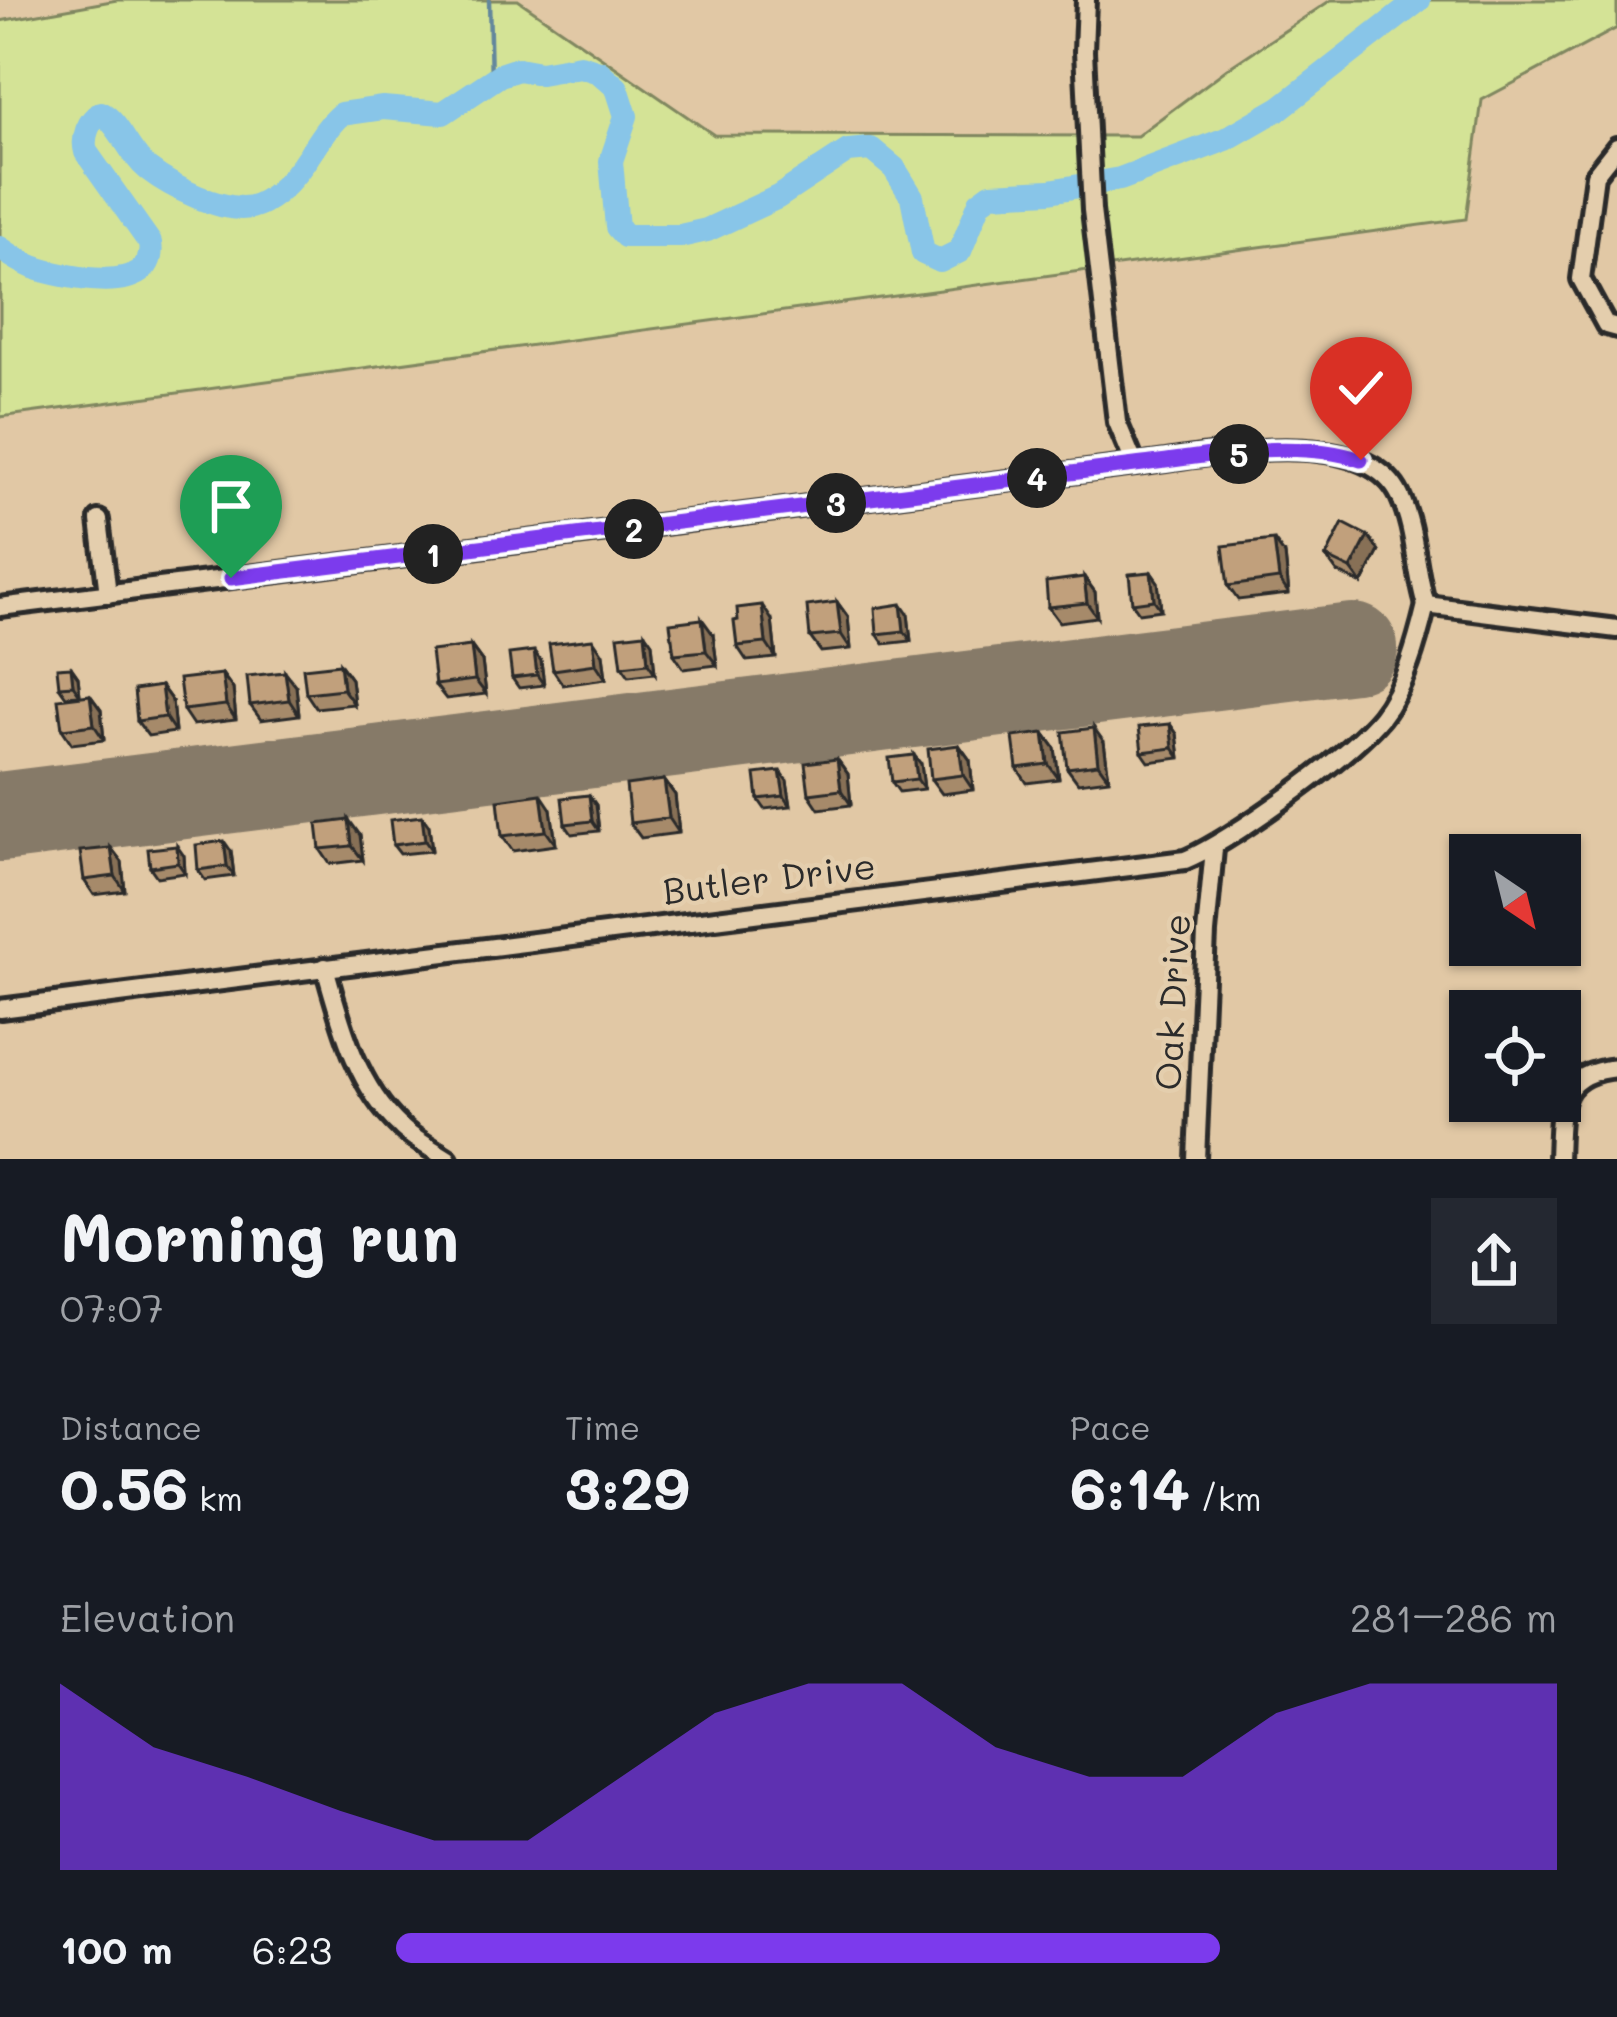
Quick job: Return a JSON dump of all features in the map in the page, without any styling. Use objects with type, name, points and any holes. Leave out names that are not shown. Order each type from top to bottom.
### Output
[{"type":"street","points":[[1086,0],[1091,210],[1117,422],[1135,465]]},
{"type":"street","points":[[1617,147],[1595,175],[1581,279],[1606,325],[1617,328]]},
{"type":"street","points":[[0,607],[1135,465],[1268,451],[1330,450],[1385,474],[1399,494],[1413,535],[1426,605],[1617,629]]},
{"type":"street","points":[[99,520],[108,594]]},
{"type":"street","name":"Butler Drive","points":[[0,1009],[1185,860],[1214,849],[1327,766],[1381,717],[1406,672],[1426,605]]},
{"type":"street","name":"Oak Drive","points":[[1196,1159],[1205,933],[1214,849]]},
{"type":"street","points":[[326,967],[345,1036],[362,1074],[402,1128],[448,1159]]},
{"type":"street","points":[[1558,1159],[1560,1109],[1570,1084],[1596,1070],[1617,1068]]},
{"type":"green space","points":[[117,0],[518,0],[714,135],[1137,136],[1331,0],[1617,0],[1617,28],[1482,100],[1466,219],[0,417],[0,21]]},
{"type":"building","points":[[1343,523],[1368,536],[1351,569],[1326,557]]},
{"type":"building","points":[[1274,540],[1279,579],[1228,586],[1223,546]]},
{"type":"building","points":[[1151,572],[1154,600],[1132,603],[1129,574]]},
{"type":"building","points":[[1084,577],[1087,603],[1048,607],[1046,582]]},
{"type":"building","points":[[837,602],[841,634],[810,637],[807,606]]},
{"type":"building","points":[[901,604],[904,631],[877,634],[875,608]]},
{"type":"building","points":[[762,605],[766,643],[737,646],[737,608]]},
{"type":"building","points":[[702,619],[706,651],[674,654],[670,623]]},
{"type":"building","points":[[645,633],[648,663],[622,666],[618,636]]},
{"type":"building","points":[[593,639],[596,664],[553,670],[549,644]]},
{"type":"building","points":[[471,646],[475,680],[435,685],[431,651]]},
{"type":"building","points":[[534,651],[537,675],[512,678],[509,654]]},
{"type":"building","points":[[340,664],[343,689],[306,693],[303,668]]},
{"type":"building","points":[[71,667],[73,685],[59,686],[57,668]]},
{"type":"building","points":[[285,672],[289,700],[250,705],[247,676]]},
{"type":"building","points":[[222,674],[226,705],[183,710],[179,679]]},
{"type":"building","points":[[161,686],[165,717],[137,721],[134,690]]},
{"type":"building","points":[[90,695],[94,725],[62,729],[58,699]]},
{"type":"building","points":[[1170,724],[1173,748],[1142,752],[1139,727]]},
{"type":"building","points":[[1094,728],[1098,764],[1067,768],[1063,732]]},
{"type":"building","points":[[1044,733],[1048,764],[1017,768],[1013,737]]},
{"type":"building","points":[[959,745],[963,775],[931,779],[928,749]]},
{"type":"building","points":[[914,755],[917,779],[892,782],[889,758]]},
{"type":"building","points":[[837,759],[841,790],[809,794],[805,763]]},
{"type":"building","points":[[780,771],[784,796],[758,799],[755,774]]},
{"type":"building","points":[[664,780],[669,818],[630,823],[626,785]]},
{"type":"building","points":[[541,794],[546,831],[502,836],[498,800]]},
{"type":"building","points":[[589,795],[592,821],[565,824],[562,798]]},
{"type":"building","points":[[422,816],[425,841],[393,845],[390,820]]},
{"type":"building","points":[[349,820],[352,846],[320,849],[317,824]]},
{"type":"building","points":[[224,841],[227,866],[198,870],[196,845]]},
{"type":"building","points":[[177,846],[178,863],[150,867],[148,849]]},
{"type":"building","points":[[111,848],[115,876],[84,880],[80,851]]},
{"type":"waterway","points":[[489,0],[491,81]]},
{"type":"waterway","points":[[0,248],[33,267],[85,279],[124,278],[149,261],[150,243],[86,152],[87,130],[101,113],[141,163],[158,176],[211,202],[251,207],[287,183],[341,114],[383,108],[443,113],[500,75],[518,69],[540,73],[580,66],[599,72],[617,88],[626,116],[611,161],[617,227],[625,236],[680,236],[707,230],[778,197],[848,151],[871,149],[894,168],[912,197],[923,253],[940,261],[960,251],[980,202],[991,194],[1050,191],[1120,179],[1226,139],[1280,108],[1419,0]]},
{"type":"runway","points":[[0,817],[1353,648]]},
{"type":"route","points":[[231,578],[1268,451],[1330,450],[1361,460]]}]
